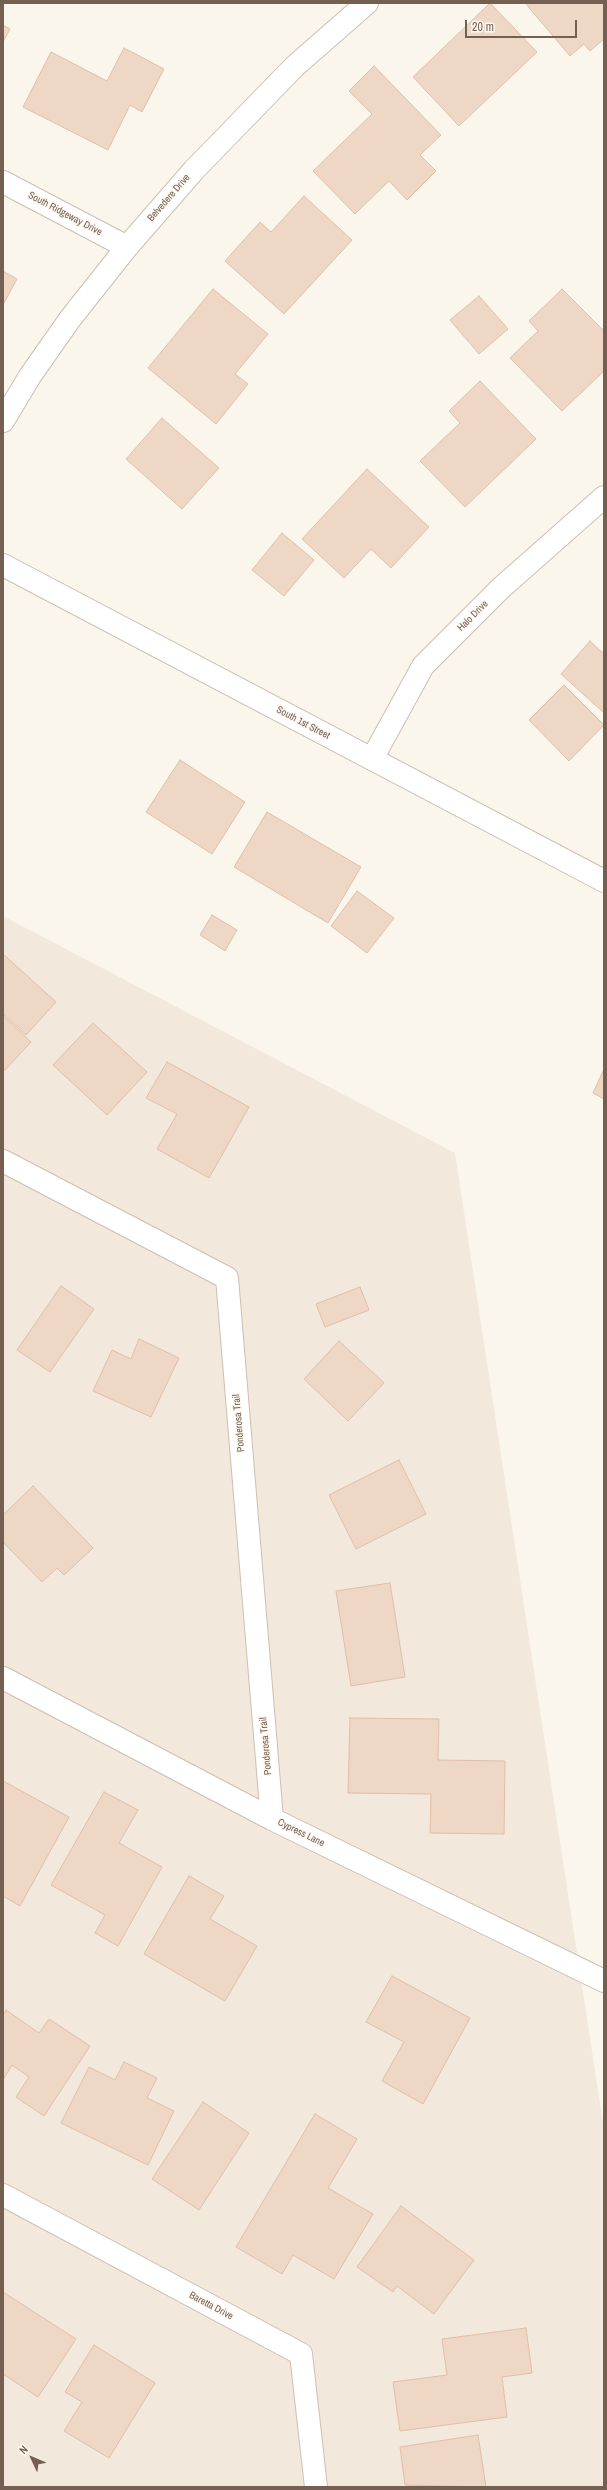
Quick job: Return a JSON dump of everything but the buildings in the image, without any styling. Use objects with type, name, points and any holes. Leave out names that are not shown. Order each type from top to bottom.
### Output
[{"type":"street","name":"Belvedere Drive","points":[[3,421],[30,376],[70,319],[127,247],[194,170],[295,66],[367,3]]},
{"type":"street","name":"South Ridgeway Drive","points":[[3,182],[127,247]]},
{"type":"street","name":"Halo Drive","points":[[372,759],[423,666],[501,588],[604,497]]},
{"type":"street","name":"South 1st Street","points":[[3,565],[604,881]]},
{"type":"street","name":"Ponderosa Trail","points":[[3,1161],[227,1278],[272,1819]]},
{"type":"street","name":"Cypress Lane","points":[[3,1678],[272,1819],[604,1981]]},
{"type":"street","name":"Baretta Drive","points":[[3,2195],[301,2354],[316,2487]]},
{"type":"shaded area","points":[[3,916],[455,1153],[604,2130],[604,2487],[3,2487]]}]
